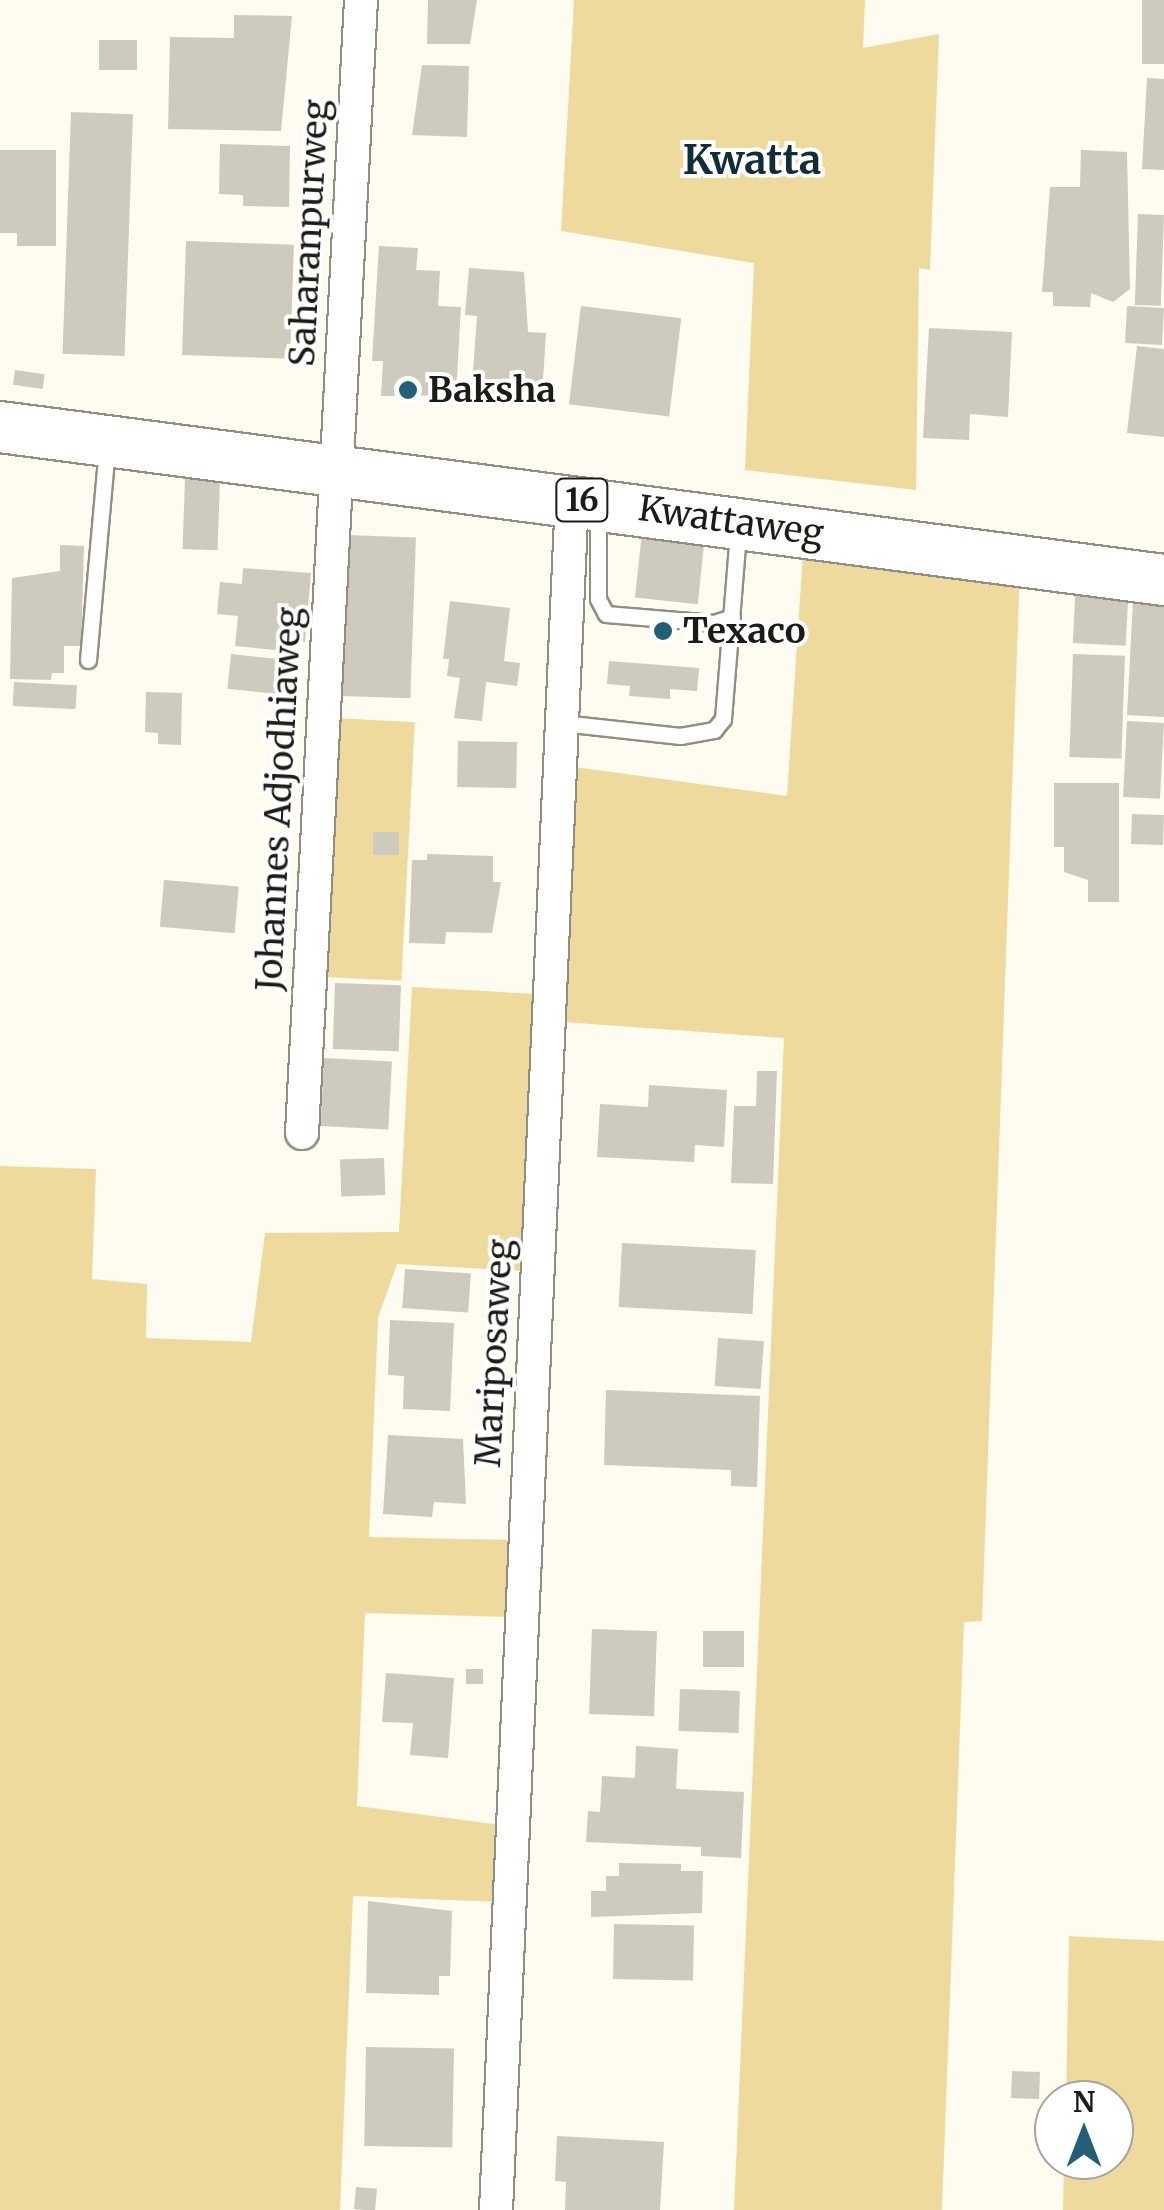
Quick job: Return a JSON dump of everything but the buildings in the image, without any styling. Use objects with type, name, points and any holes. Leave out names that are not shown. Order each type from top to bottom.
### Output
[{"type":"main road","name":"Kwattaweg","points":[[0,428],[586,501],[1164,580]]},
{"type":"street","name":"Saharanpurweg","points":[[336,469],[361,0]]},
{"type":"street","name":"Johannes Adjodhiaweg","points":[[302,1133],[336,469]]},
{"type":"street","name":"Mariposaweg","points":[[496,2210],[562,723],[586,501]]},
{"type":"lane","points":[[88,660],[107,442]]},
{"type":"lane","points":[[586,501],[598,599],[606,614],[714,623],[732,617]]},
{"type":"lane","points":[[562,723],[680,736],[714,730],[723,720],[739,522]]},
{"type":"shaded area","points":[[574,0],[865,0],[863,48],[939,34],[930,270],[919,268],[916,490],[745,470],[754,263],[561,231]]},
{"type":"shaded area","points":[[804,537],[1020,568],[982,1621],[964,1622],[942,2210],[734,2210],[784,1038],[563,1022],[574,767],[787,796]]},
{"type":"shaded area","points":[[335,718],[415,722],[401,981],[321,977]]},
{"type":"shaded area","points":[[412,987],[535,994],[523,1271],[397,1264],[378,1318],[369,1537],[510,1540],[508,1617],[365,1613],[357,1806],[501,1825],[499,1902],[353,1896],[340,2210],[0,2210],[0,1166],[96,1169],[92,1279],[147,1284],[146,1338],[251,1342],[265,1233],[399,1232]]},
{"type":"shaded area","points":[[1069,1936],[1164,1941],[1164,2210],[1063,2210],[1064,2180],[1134,2180],[1134,2080],[1066,2080]]},
{"type":"place","name":"Baksha","points":[[408,390]]},
{"type":"place","name":"Texaco","points":[[663,631]]},
{"type":"district","name":"Kwatta","points":[[752,160]]}]
